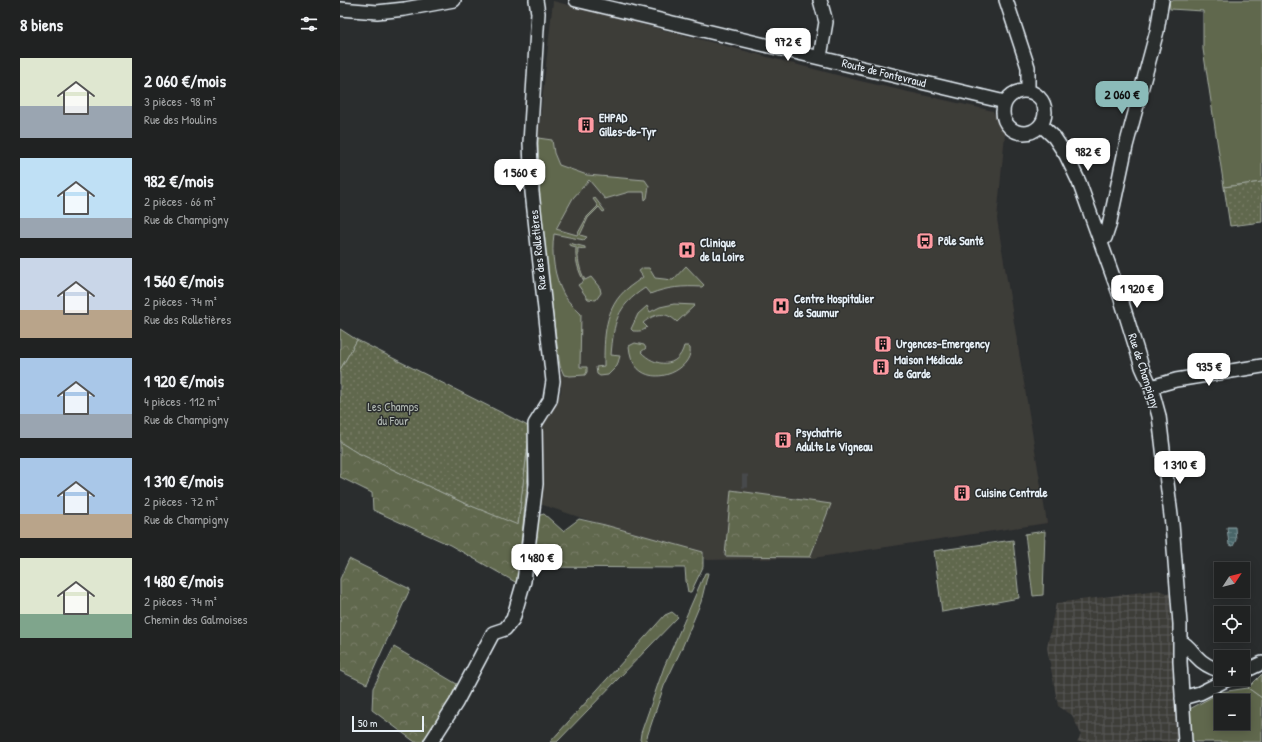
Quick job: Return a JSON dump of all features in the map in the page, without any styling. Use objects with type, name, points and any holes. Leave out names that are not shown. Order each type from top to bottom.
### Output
[{"type":"street","points":[[340,9],[377,12],[406,9],[454,0]]},
{"type":"street","name":"Rue des Rolletières","points":[[432,742],[456,703],[492,633],[505,629],[513,619],[524,581],[536,484],[535,424],[550,400],[553,381],[532,192],[530,143],[538,13],[536,0]]},
{"type":"street","name":"Route de Fontevraud","points":[[576,0],[1005,102]]},
{"type":"street","points":[[820,0],[826,22],[820,57]]},
{"type":"street","points":[[1006,0],[1028,67],[1028,91]]},
{"type":"street","points":[[1100,240],[1105,238],[1109,226],[1126,146],[1157,31],[1162,0]]},
{"type":"street","points":[[1021,90],[1028,91],[1036,94],[1042,100],[1045,108],[1045,117],[1041,125],[1035,130],[1028,133],[1020,133],[1012,130],[1004,121],[1003,108],[1009,96],[1014,92],[1021,90]]},
{"type":"street","name":"Rue de Champigny","points":[[1041,125],[1054,137],[1066,155],[1079,182],[1120,296],[1142,367],[1151,387],[1159,416],[1172,530],[1180,624],[1182,698]]},
{"type":"street","points":[[1151,387],[1176,380],[1262,366]]},
{"type":"street","points":[[1180,641],[1186,644],[1197,658],[1214,668]]},
{"type":"street","points":[[1250,669],[1262,663]]},
{"type":"street","points":[[1185,742],[1182,698],[1200,694],[1215,686]]},
{"type":"shaded area","name":"Centre Hospitalier de Saumur","points":[[553,1],[860,81],[993,111],[1005,134],[997,219],[1047,523],[813,558],[708,560],[540,504],[542,425],[561,392],[560,366],[543,245],[538,194],[538,138]]},
{"type":"shaded area","points":[[1158,590],[1170,594],[1178,742],[1077,742],[1081,734],[1072,715],[1058,706],[1047,648],[1056,603]]},
{"type":"green space","points":[[1169,0],[1262,0],[1262,182],[1224,187],[1203,49],[1203,11],[1170,9]]},
{"type":"green space","points":[[538,138],[552,140],[554,153],[559,165],[587,175],[645,180],[649,186],[647,198],[645,200],[644,192],[629,192],[605,199],[589,180],[573,198],[556,229],[577,235],[587,217],[598,206],[593,199],[595,198],[605,211],[603,212],[599,207],[588,218],[580,235],[587,237],[584,240],[554,234],[553,257],[558,281],[566,298],[581,314],[580,367],[587,367],[587,372],[585,375],[564,375],[560,366],[543,245],[538,194]]},
{"type":"green space","points":[[1262,182],[1262,222],[1230,226],[1224,187]]},
{"type":"green space","points":[[569,243],[585,247],[585,249],[578,248],[579,265],[585,280],[591,277],[600,288],[601,293],[596,300],[588,299],[578,285],[584,281],[577,265],[576,247],[569,245]]},
{"type":"green space","points":[[686,266],[704,285],[702,287],[669,288],[650,294],[645,288],[635,295],[622,309],[615,324],[611,355],[620,356],[617,366],[608,375],[600,376],[597,374],[596,367],[604,366],[605,334],[614,304],[628,288],[643,277],[639,271],[643,268],[649,268],[655,278],[673,280]]},
{"type":"green space","points":[[674,304],[695,305],[677,322],[669,316],[656,315],[643,323],[647,327],[644,330],[633,331],[631,329],[638,314],[647,306],[650,312],[660,307]]},
{"type":"green space","points":[[340,329],[357,340],[340,370]]},
{"type":"green space","name":"Les Champs du Four","points":[[357,340],[530,427],[518,525],[464,503],[356,452],[340,442],[340,370]]},
{"type":"green space","points":[[635,343],[644,345],[646,348],[641,352],[653,361],[659,363],[671,362],[677,359],[684,346],[688,346],[690,348],[689,357],[683,366],[674,372],[662,376],[651,375],[641,371],[633,362],[629,346]]},
{"type":"green space","points":[[530,427],[533,427],[517,583],[450,545],[373,510],[372,493],[340,477],[340,442],[356,452],[464,503],[518,524]]},
{"type":"green space","points":[[731,490],[831,504],[810,557],[725,556]]},
{"type":"green space","points":[[544,514],[563,531],[579,519],[703,552],[703,567],[691,592],[688,592],[685,568],[529,567],[533,517]]},
{"type":"green space","points":[[1045,531],[1043,595],[1033,596],[1025,534]]},
{"type":"green space","points":[[1013,540],[1019,598],[942,612],[934,551]]},
{"type":"green space","points":[[349,559],[410,589],[367,684],[340,671],[340,579]]},
{"type":"green space","points":[[705,573],[708,573],[701,602],[664,686],[646,740],[643,742],[640,740],[641,733],[664,667]]},
{"type":"green space","points":[[672,612],[678,617],[557,742],[550,742],[665,615]]},
{"type":"green space","points":[[394,647],[462,687],[427,742],[415,742],[372,710],[373,688]]},
{"type":"green space","points":[[1262,674],[1262,698],[1248,688]]},
{"type":"green space","points":[[1248,688],[1262,698],[1262,742],[1189,742],[1186,711],[1214,696],[1214,730],[1250,730],[1250,694],[1217,694],[1221,692]]},
{"type":"water","points":[[1227,527],[1235,527],[1236,540],[1233,546],[1229,545]]},
{"type":"tunnel","points":[[742,481],[748,481]]},
{"type":"place","name":"EHPAD Gilles-de-Tyr","points":[[586,125]]},
{"type":"place","name":"Pôle Santé","points":[[925,241]]},
{"type":"place","name":"Clinique de la Loire","points":[[687,250]]},
{"type":"place","name":"Centre Hospitalier de Saumur","points":[[781,306]]},
{"type":"place","name":"Urgences-Emergency","points":[[883,344]]},
{"type":"place","name":"Maison Médicale de Garde","points":[[881,367]]},
{"type":"place","name":"Psychatrie Adulte Le Vigneau","points":[[783,440]]},
{"type":"place","name":"Cuisine Centrale","points":[[962,493]]}]
